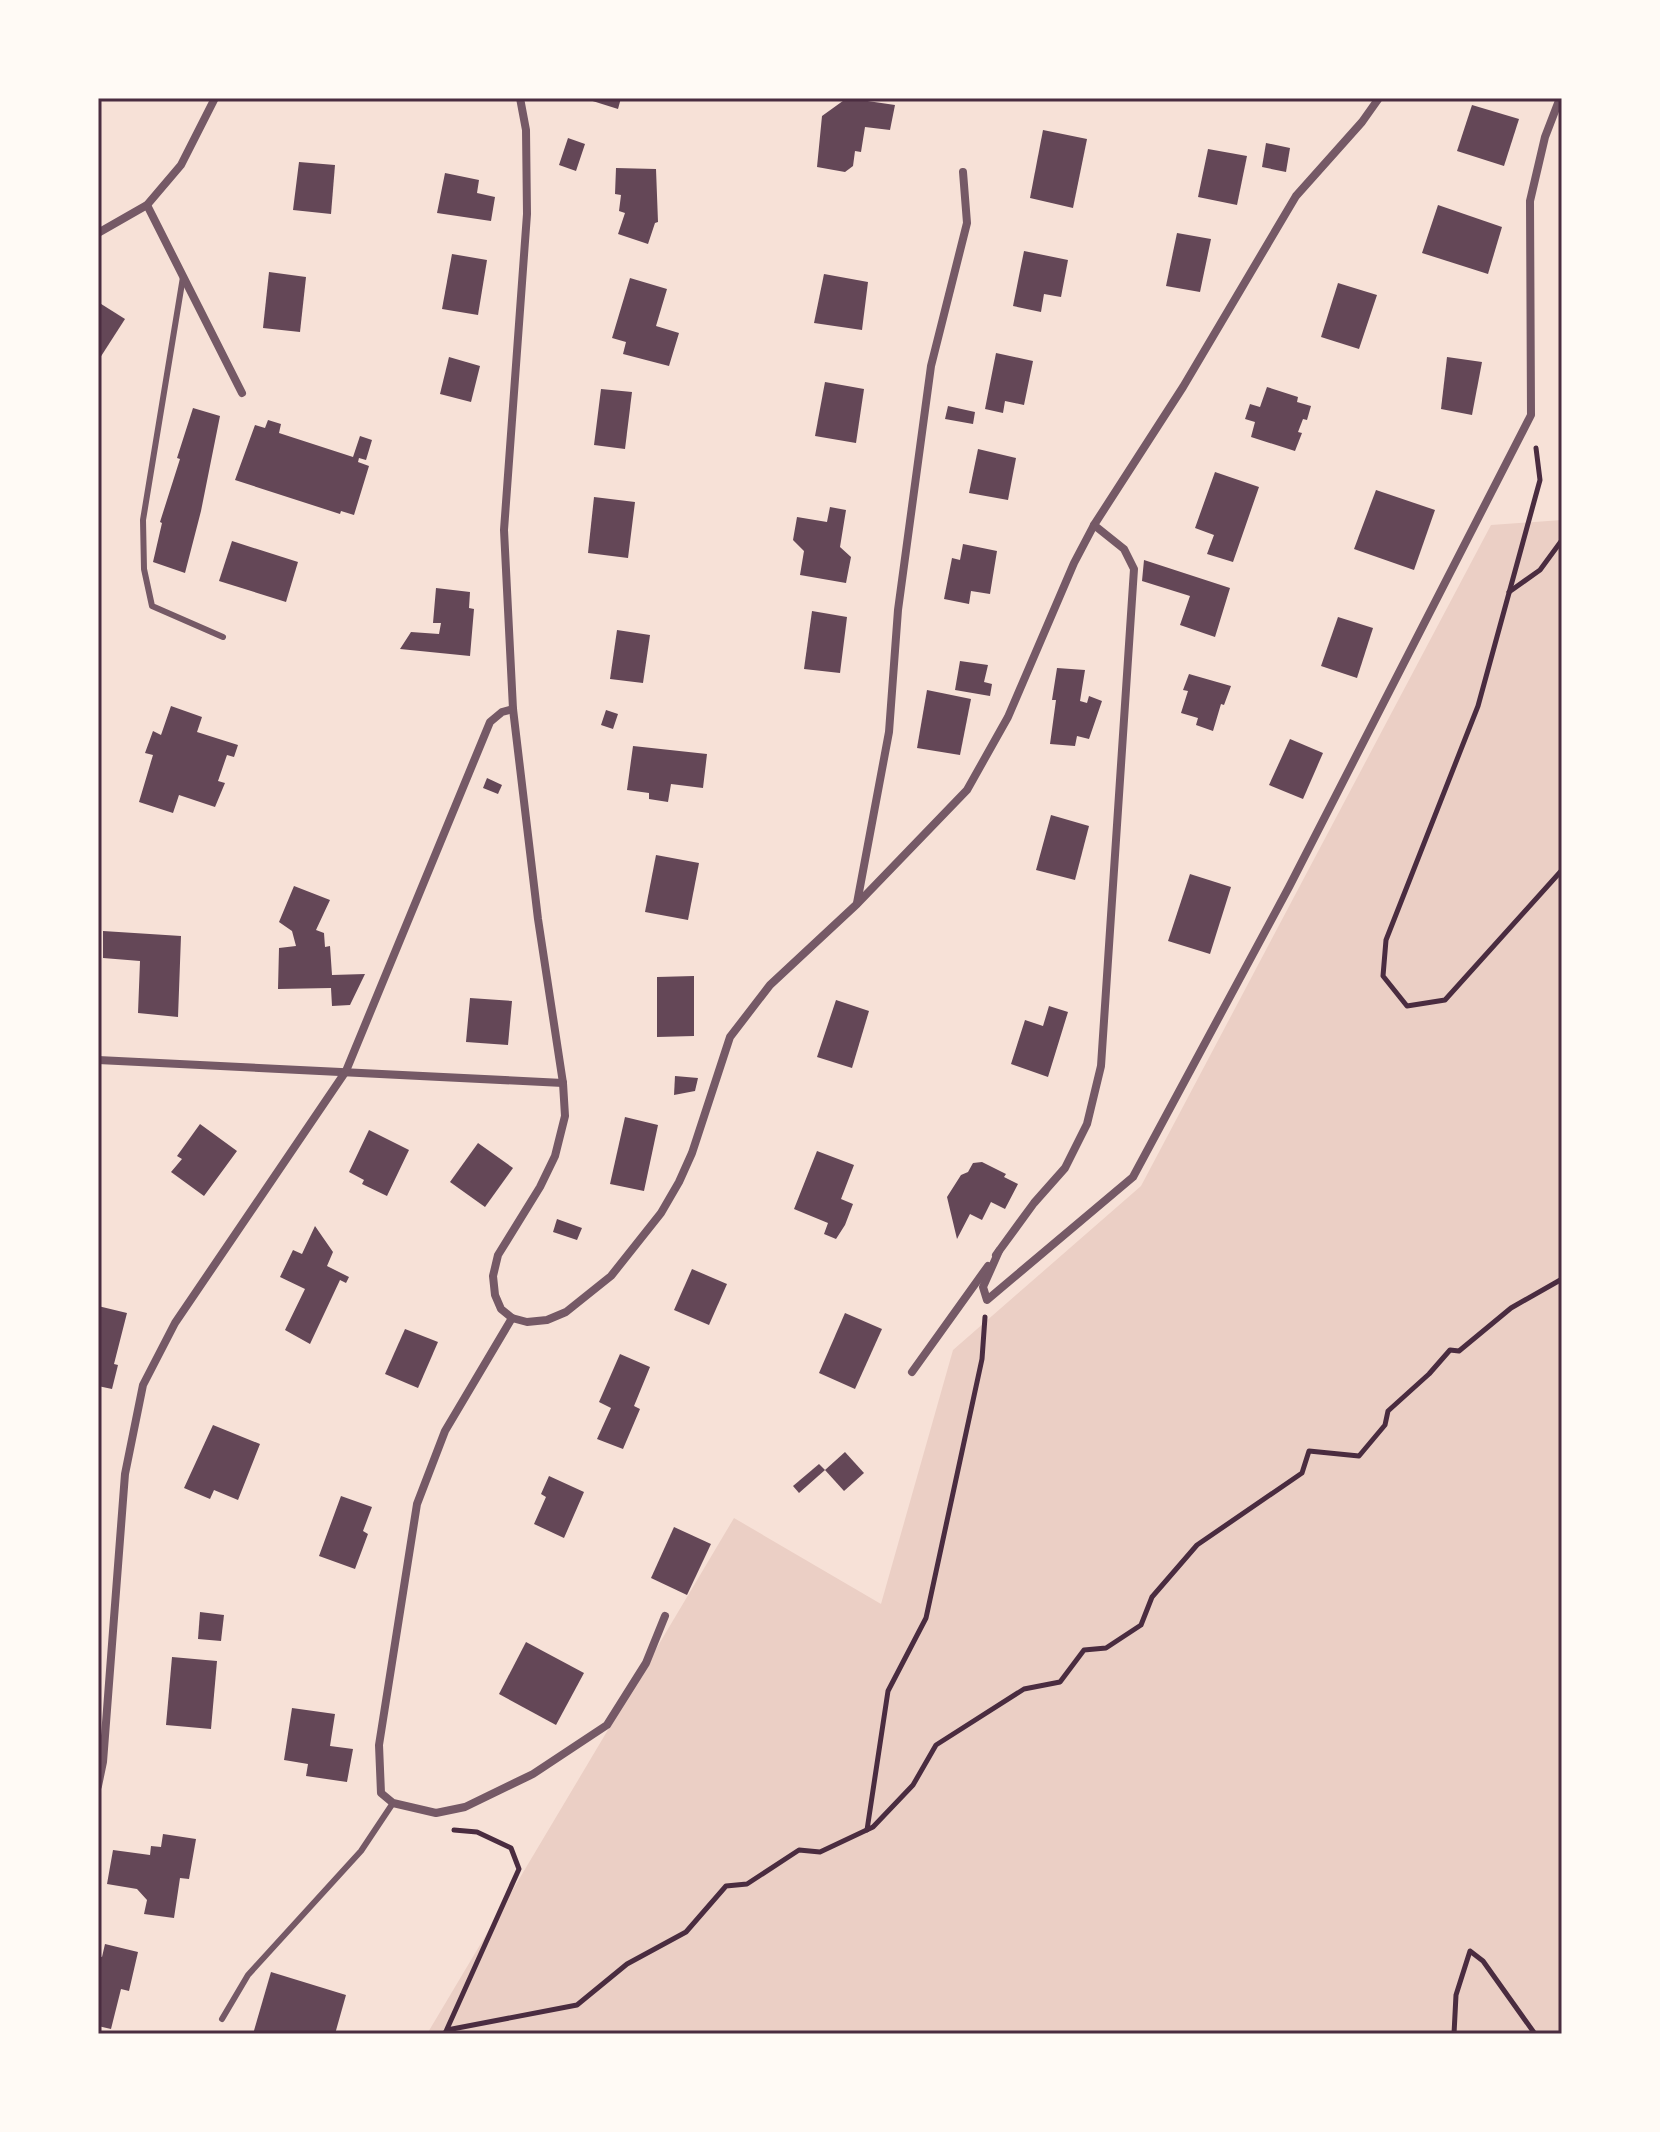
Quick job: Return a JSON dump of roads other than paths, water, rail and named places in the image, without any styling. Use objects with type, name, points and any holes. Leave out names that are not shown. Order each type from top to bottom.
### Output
[{"type":"street","points":[[98,233],[147,205],[181,165],[215,98]]},
{"type":"street","points":[[520,98],[526,130],[527,214],[504,530],[513,709],[565,1116],[555,1156],[540,1187],[498,1255],[493,1276],[495,1295],[501,1309],[512,1318],[527,1322],[547,1320],[566,1312],[611,1276],[661,1213],[679,1182],[692,1153],[730,1037],[770,985],[857,904],[967,790],[1008,717],[1074,563],[1094,525],[1183,387],[1296,196],[1362,122],[1379,98]]},
{"type":"street","points":[[999,1251],[983,1287],[987,1300],[1133,1177],[1289,887],[1531,415],[1530,201],[1545,137],[1560,98]]},
{"type":"street","points":[[857,904],[889,732],[898,610],[931,366],[967,223],[963,172]]},
{"type":"street","points":[[147,205],[242,393]]},
{"type":"street","points":[[912,1372],[1034,1203],[1065,1168],[1087,1124],[1101,1066],[1134,569],[1124,549],[1094,525]]},
{"type":"street","points":[[98,1786],[103,1762],[125,1474],[143,1385],[175,1323],[346,1071],[490,722],[502,712],[513,709]]},
{"type":"street","points":[[98,1060],[563,1083]]},
{"type":"street","points":[[512,1318],[445,1431],[417,1504],[379,1745],[381,1793],[393,1803],[415,1811],[436,1813],[465,1807],[533,1774],[607,1725],[646,1663],[665,1616]]},
{"type":"lane","points":[[183,277],[143,520],[144,569],[152,606],[223,637]]},
{"type":"lane","points":[[222,2019],[248,1975],[361,1851],[393,1803]]}]
